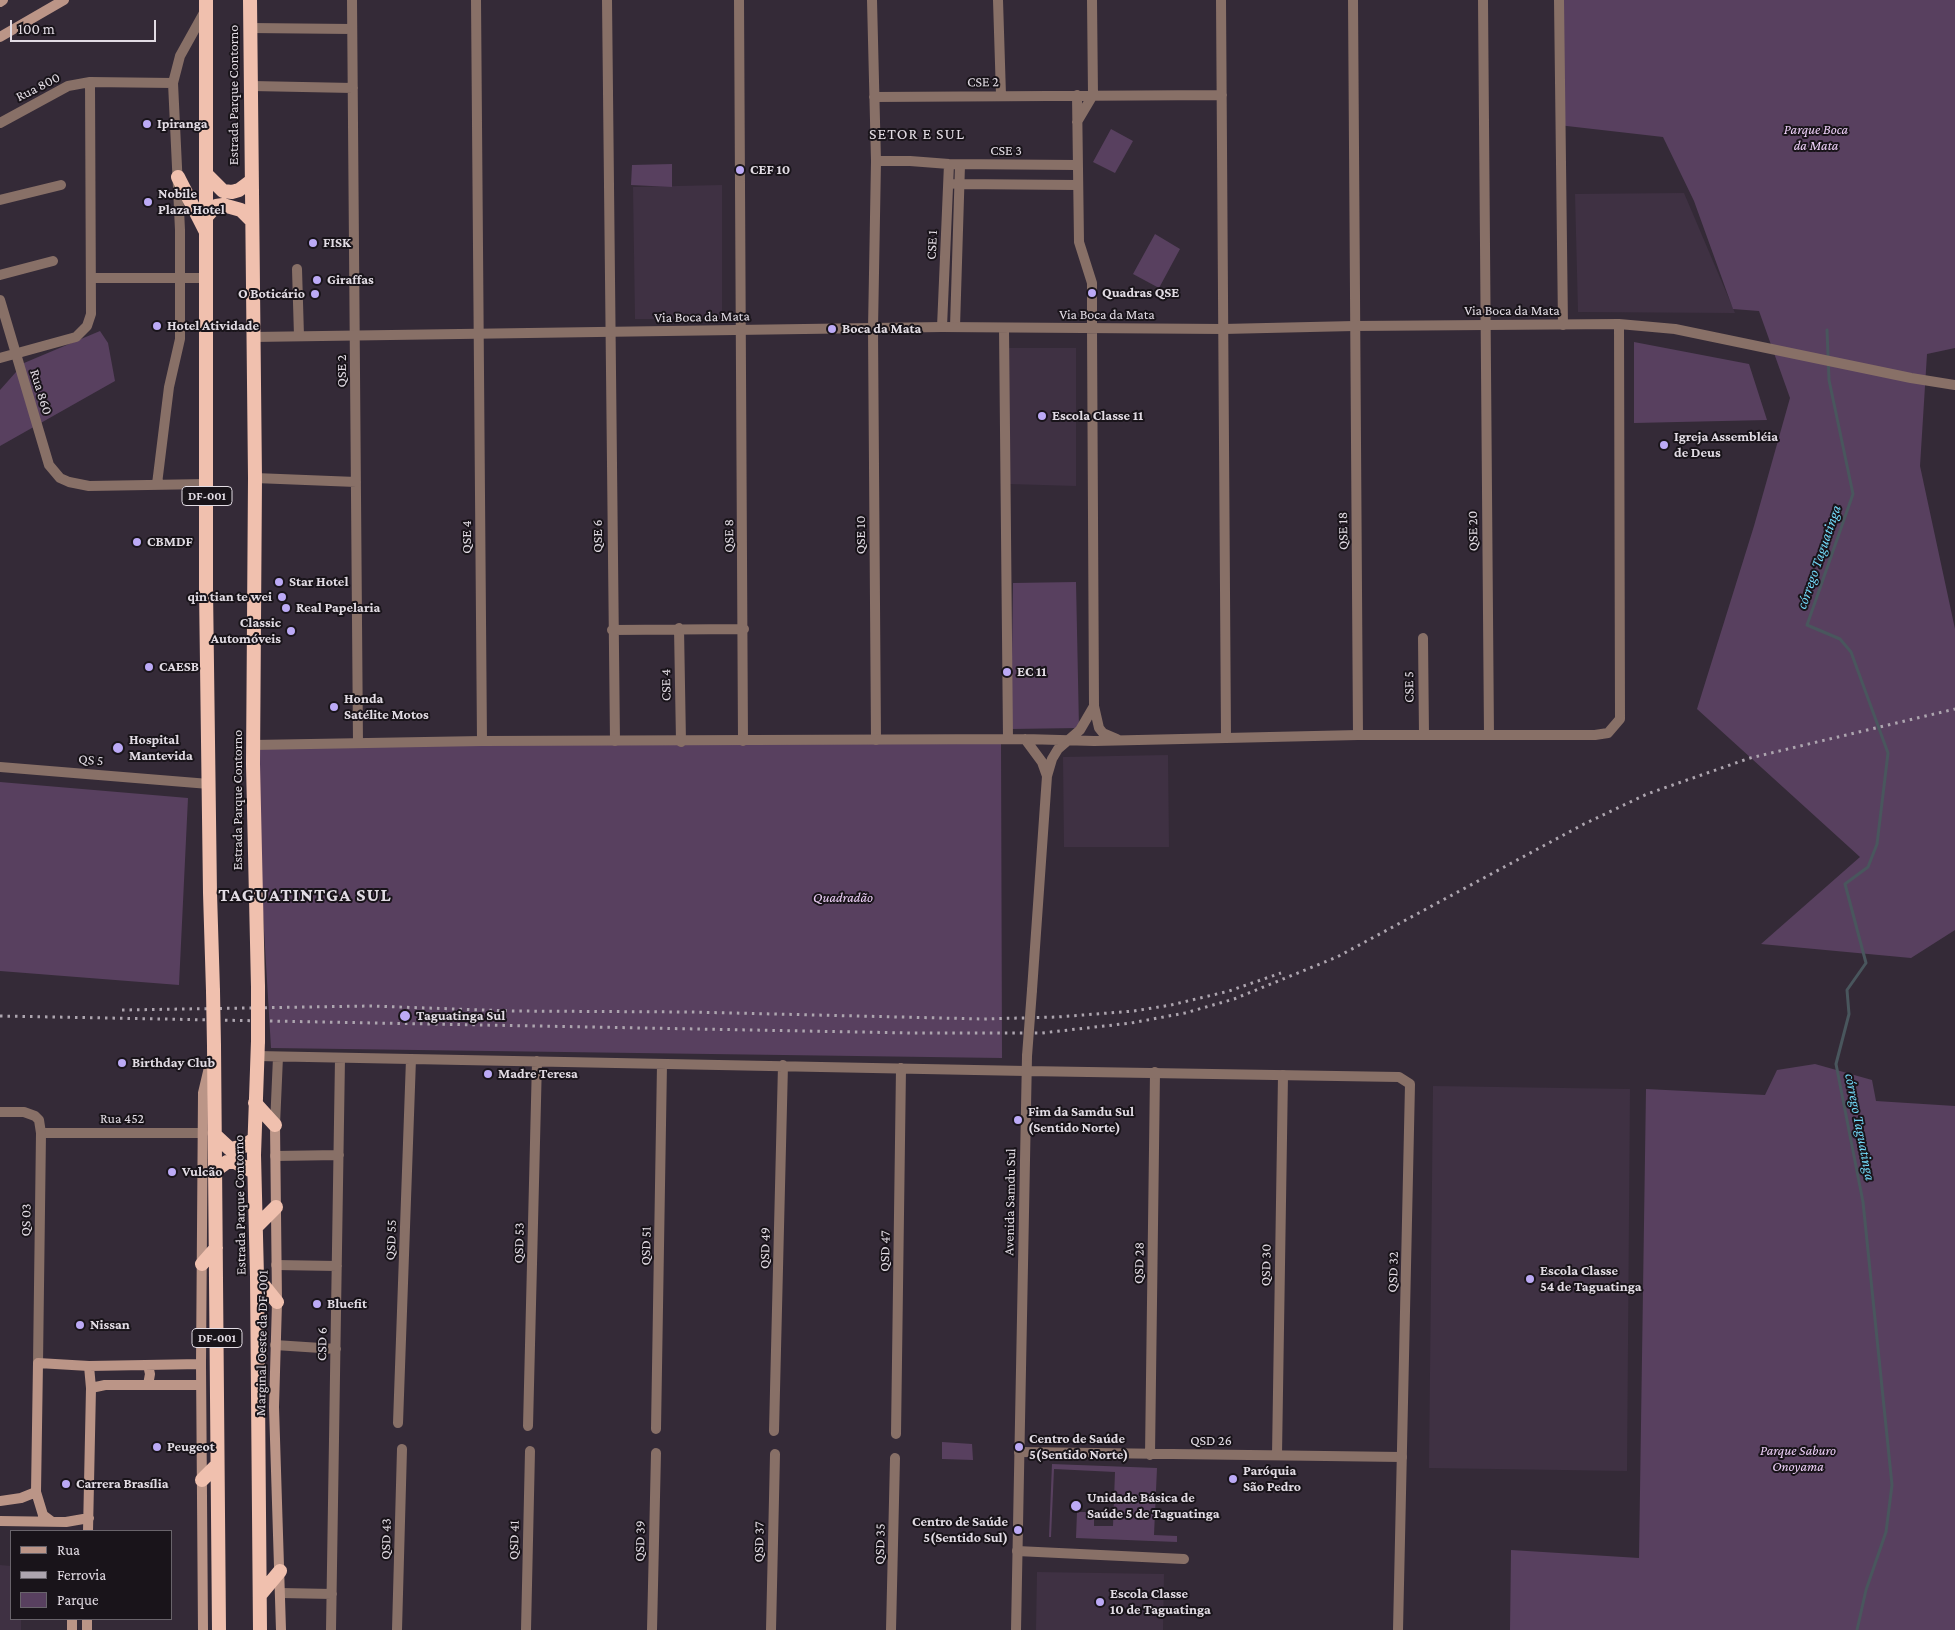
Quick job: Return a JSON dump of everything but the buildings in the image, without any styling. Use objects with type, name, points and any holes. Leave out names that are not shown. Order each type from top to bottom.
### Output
[{"type":"highway","name":"Estrada Parque Contorno","points":[[250,0],[255,478],[253,745],[258,987],[254,1172],[257,1277],[260,1630]]},
{"type":"highway","name":"Estrada Parque Contorno","points":[[206,5],[209,784],[214,1047],[209,1135],[216,1170],[219,1630]]},
{"type":"highway","points":[[207,175],[222,191],[239,190],[251,181]]},
{"type":"highway","points":[[178,177],[206,232]]},
{"type":"highway","points":[[206,217],[216,206],[223,205],[241,210],[252,220]]},
{"type":"highway","points":[[255,1103],[276,1125]]},
{"type":"highway","points":[[209,1135],[230,1149],[244,1146],[254,1138]]},
{"type":"highway","points":[[216,1170],[228,1162],[235,1162],[254,1172]]},
{"type":"highway","points":[[256,1227],[276,1207]]},
{"type":"highway","points":[[202,1264],[216,1248]]},
{"type":"highway","points":[[257,1277],[277,1302]]},
{"type":"highway","points":[[202,1480],[217,1465]]},
{"type":"highway","points":[[260,1595],[280,1570]]},
{"type":"main road","points":[[0,37],[64,0]]},
{"type":"main road","name":"Marginal Oeste da DF-001","points":[[276,1125],[277,1302],[274,1407],[281,1630]]},
{"type":"main road","points":[[203,1630],[202,1264],[209,1135]]},
{"type":"main road","points":[[38,1363],[89,1366],[201,1364]]},
{"type":"main road","name":"QS 03","points":[[38,1363],[36,1492],[43,1515],[51,1522]]},
{"type":"main road","points":[[148,1365],[148,1385]]},
{"type":"main road","points":[[88,1530],[91,1388],[89,1366]]},
{"type":"main road","points":[[91,1388],[105,1385],[201,1386]]},
{"type":"main road","points":[[0,1501],[21,1498],[36,1492]]},
{"type":"main road","points":[[0,1521],[51,1522],[67,1527],[89,1518]]},
{"type":"street","name":"QSE 2","points":[[352,0],[358,742]]},
{"type":"street","name":"QSE 4","points":[[476,0],[482,741]]},
{"type":"street","name":"QSE 6","points":[[607,0],[612,630],[615,740]]},
{"type":"street","name":"QSE 8","points":[[739,0],[744,629],[743,741]]},
{"type":"street","name":"QSE 10","points":[[872,0],[876,161],[873,329],[876,740]]},
{"type":"street","points":[[998,0],[1001,95]]},
{"type":"street","points":[[1076,123],[1093,95],[1092,0]]},
{"type":"street","points":[[1221,0],[1226,737]]},
{"type":"street","name":"QSE 18","points":[[1353,0],[1358,735]]},
{"type":"street","name":"QSE 20","points":[[1482,0],[1489,735]]},
{"type":"street","points":[[1559,0],[1564,325]]},
{"type":"street","points":[[206,5],[180,56],[173,83],[178,177],[180,339],[169,387],[157,484],[207,484]]},
{"type":"street","points":[[250,28],[352,29]]},
{"type":"street","points":[[0,358],[76,336],[83,332],[91,314],[90,82]]},
{"type":"street","name":"Rua 800","points":[[0,123],[57,90],[90,82],[173,83]]},
{"type":"street","points":[[252,86],[353,88]]},
{"type":"street","points":[[1077,95],[1079,242],[1092,283],[1094,706],[1099,728],[1103,733],[1118,739]]},
{"type":"street","name":"CSE 2","points":[[874,97],[1222,95]]},
{"type":"street","name":"CSE 3","points":[[876,161],[897,160],[949,164],[1077,165]]},
{"type":"street","name":"CSE 1","points":[[942,327],[949,164]]},
{"type":"street","name":"CSE 1","points":[[955,327],[960,164]]},
{"type":"street","points":[[948,184],[1077,185]]},
{"type":"street","points":[[0,200],[61,185]]},
{"type":"street","points":[[0,274],[53,261]]},
{"type":"street","points":[[297,269],[299,336]]},
{"type":"street","points":[[91,278],[206,278]]},
{"type":"street","name":"Rua 860","points":[[0,300],[49,464],[60,478],[88,486],[157,484]]},
{"type":"street","points":[[253,745],[358,742],[615,740],[681,742],[1025,739],[1069,741],[1358,735],[1595,735],[1613,730],[1620,719],[1619,324]]},
{"type":"street","name":"Via Boca da Mata","points":[[253,337],[942,327],[1224,329],[1619,324],[1675,329],[1911,378],[1955,385]]},
{"type":"street","points":[[1004,328],[1008,740]]},
{"type":"street","points":[[255,478],[356,482]]},
{"type":"street","name":"CSE 4","points":[[679,628],[681,742]]},
{"type":"street","points":[[612,630],[744,629]]},
{"type":"street","name":"CSE 5","points":[[1423,638],[1424,735]]},
{"type":"street","name":"Avenida Samdu Sul","points":[[1016,1630],[1026,1071],[1047,776],[1055,753],[1084,725],[1094,706]]},
{"type":"street","points":[[1025,739],[1042,762],[1047,776]]},
{"type":"street","name":"QS 5","points":[[0,767],[209,784]]},
{"type":"street","points":[[257,1056],[1283,1075]]},
{"type":"street","name":"Marginal Oeste da DF-001","points":[[276,1125],[278,1057]]},
{"type":"street","name":"CSD 6","points":[[331,1630],[340,1058]]},
{"type":"street","name":"QSD 55","points":[[398,1423],[411,1059]]},
{"type":"street","name":"QSD 53","points":[[528,1426],[537,1061]]},
{"type":"street","name":"QSD 51","points":[[656,1429],[662,1064]]},
{"type":"street","name":"QSD 49","points":[[774,1431],[783,1065]]},
{"type":"street","name":"QSD 47","points":[[896,1434],[902,1068]]},
{"type":"street","name":"QSD 28","points":[[1150,1455],[1155,1072]]},
{"type":"street","name":"QSD 32","points":[[1283,1075],[1399,1077],[1408,1081],[1412,1087],[1398,1630]]},
{"type":"street","name":"QSD 30","points":[[1277,1455],[1283,1075]]},
{"type":"street","points":[[0,1112],[24,1112],[35,1116],[39,1120],[41,1133]]},
{"type":"street","name":"Rua 452","points":[[41,1133],[209,1135]]},
{"type":"street","name":"QS 03","points":[[38,1363],[41,1133]]},
{"type":"street","points":[[275,1156],[338,1156]]},
{"type":"street","points":[[276,1265],[337,1266]]},
{"type":"street","points":[[275,1344],[336,1349]]},
{"type":"street","name":"QSD 43","points":[[397,1630],[402,1449]]},
{"type":"street","name":"QSD 41","points":[[526,1630],[530,1451]]},
{"type":"street","name":"QSD 26","points":[[1019,1452],[1402,1457]]},
{"type":"street","name":"QSD 39","points":[[652,1630],[656,1453]]},
{"type":"street","name":"QSD 37","points":[[772,1630],[775,1454]]},
{"type":"street","name":"QSD 35","points":[[891,1630],[895,1458]]},
{"type":"street","points":[[1017,1551],[1184,1559]]},
{"type":"street","points":[[281,1593],[332,1594]]},
{"type":"shaded area","points":[[722,185],[722,319],[635,319],[633,187]]},
{"type":"shaded area","points":[[1684,193],[1735,313],[1578,312],[1575,194]]},
{"type":"shaded area","name":"Escola Classe 11","points":[[1009,348],[1076,348],[1076,486],[1009,484]]},
{"type":"shaded area","points":[[1168,755],[1169,847],[1064,847],[1063,757]]},
{"type":"shaded area","name":"Escola Classe 54 de Taguatinga","points":[[1433,1086],[1630,1089],[1627,1471],[1429,1468]]},
{"type":"shaded area","points":[[0,1565],[10,1566],[10,1620],[21,1620],[21,1630],[0,1630]]},
{"type":"shaded area","name":"Escola Classe 10 de Taguatinga","points":[[1037,1572],[1164,1574],[1163,1630],[1036,1630]]},
{"type":"green space","name":"Parque Boca da Mata","points":[[1558,0],[1955,0],[1955,348],[1927,354],[1920,466],[1955,629],[1955,930],[1911,958],[1761,944],[1860,857],[1697,709],[1754,526],[1790,398],[1759,311],[1733,309],[1694,201],[1663,137],[1558,125]]},
{"type":"green space","points":[[1111,129],[1133,141],[1115,173],[1093,162]]},
{"type":"green space","points":[[672,164],[672,187],[631,185],[632,165]]},
{"type":"green space","points":[[1155,234],[1180,249],[1159,288],[1133,274]]},
{"type":"green space","points":[[100,331],[108,343],[115,381],[0,446],[0,390],[24,363]]},
{"type":"green space","points":[[1634,342],[1749,364],[1767,420],[1634,423]]},
{"type":"green space","points":[[1076,582],[1079,728],[1011,729],[1013,583]]},
{"type":"green space","name":"Quadradão","points":[[1001,740],[1002,1058],[271,1048],[253,745]]},
{"type":"green space","points":[[0,782],[188,798],[179,985],[0,971]]},
{"type":"green space","name":"Parque Saburo Onoyama","points":[[1815,1064],[1872,1080],[1876,1101],[1955,1106],[1955,1630],[1510,1630],[1511,1550],[1639,1558],[1646,1089],[1765,1095],[1777,1070]]},
{"type":"green space","points":[[942,1442],[972,1444],[973,1460],[942,1459]]},
{"type":"green space","points":[[1052,1464],[1157,1468],[1154,1535],[1177,1536],[1177,1542],[1076,1538],[1077,1512],[1094,1512],[1094,1526],[1113,1526],[1115,1472],[1054,1469],[1051,1537],[1049,1537]]},
{"type":"waterway","name":"córrego Taguatinga","points":[[1827,330],[1829,380],[1853,494],[1807,625],[1840,639],[1851,652],[1888,753],[1877,844],[1868,867],[1845,884],[1866,963],[1847,990],[1849,1014],[1836,1064],[1863,1202],[1892,1485],[1886,1532],[1866,1590],[1857,1630]]},
{"type":"railway","points":[[0,1016],[912,1033],[1042,1033],[1131,1023],[1185,1013],[1234,999],[1337,957],[1584,824],[1647,794],[1750,758],[1955,709]]},
{"type":"railway","points":[[122,1010],[370,1006],[512,1011],[690,1012],[983,1019],[1057,1017],[1134,1011],[1171,1005],[1229,991],[1281,973]]},
{"type":"place","name":"Ipiranga","points":[[147,124]]},
{"type":"place","name":"CEF 10","points":[[740,170]]},
{"type":"place","name":"Nobile Plaza Hotel","points":[[148,202]]},
{"type":"place","name":"FISK","points":[[313,243]]},
{"type":"place","name":"Giraffas","points":[[317,280]]},
{"type":"place","name":"Quadras QSE","points":[[1092,293]]},
{"type":"place","name":"O Boticário","points":[[315,294]]},
{"type":"place","name":"Hotel Atividade","points":[[157,326]]},
{"type":"place","name":"Boca da Mata","points":[[832,329]]},
{"type":"place","name":"Escola Classe 11","points":[[1042,416]]},
{"type":"place","name":"Igreja Assembléia de Deus","points":[[1664,445]]},
{"type":"place","name":"CBMDF","points":[[137,542]]},
{"type":"place","name":"Star Hotel","points":[[279,582]]},
{"type":"place","name":"qin tian te wei","points":[[282,597]]},
{"type":"place","name":"Real Papelaria","points":[[286,608]]},
{"type":"place","name":"Classic Automóveis","points":[[291,631]]},
{"type":"place","name":"CAESB","points":[[149,667]]},
{"type":"place","name":"EC 11","points":[[1007,672]]},
{"type":"place","name":"Honda Satélite Motos","points":[[334,707]]},
{"type":"place","name":"Hospital Mantevida","points":[[118,748]]},
{"type":"place","name":"Taguatinga Sul","points":[[405,1016]]},
{"type":"place","name":"Birthday Club","points":[[122,1063]]},
{"type":"place","name":"Madre Teresa","points":[[488,1074]]},
{"type":"place","name":"Fim da Samdu Sul (Sentido Norte)","points":[[1018,1120]]},
{"type":"place","name":"Vulcão","points":[[172,1172]]},
{"type":"place","name":"Escola Classe 54 de Taguatinga","points":[[1530,1279]]},
{"type":"place","name":"Bluefit","points":[[317,1304]]},
{"type":"place","name":"Nissan","points":[[80,1325]]},
{"type":"place","name":"Peugeot","points":[[157,1447]]},
{"type":"place","name":"Centro de Saúde 5(Sentido Norte)","points":[[1019,1447]]},
{"type":"place","name":"Paróquia São Pedro","points":[[1233,1479]]},
{"type":"place","name":"Carrera Brasília","points":[[66,1484]]},
{"type":"place","name":"Unidade Básica de Saúde 5 de Taguatinga","points":[[1076,1506]]},
{"type":"place","name":"Centro de Saúde 5(Sentido Sul)","points":[[1018,1530]]},
{"type":"place","name":"Escola Classe 10 de Taguatinga","points":[[1100,1602]]},
{"type":"district","name":"SETOR E SUL","points":[[917,134]]},
{"type":"district","name":"TAGUATINTGA SUL","points":[[305,895]]}]
